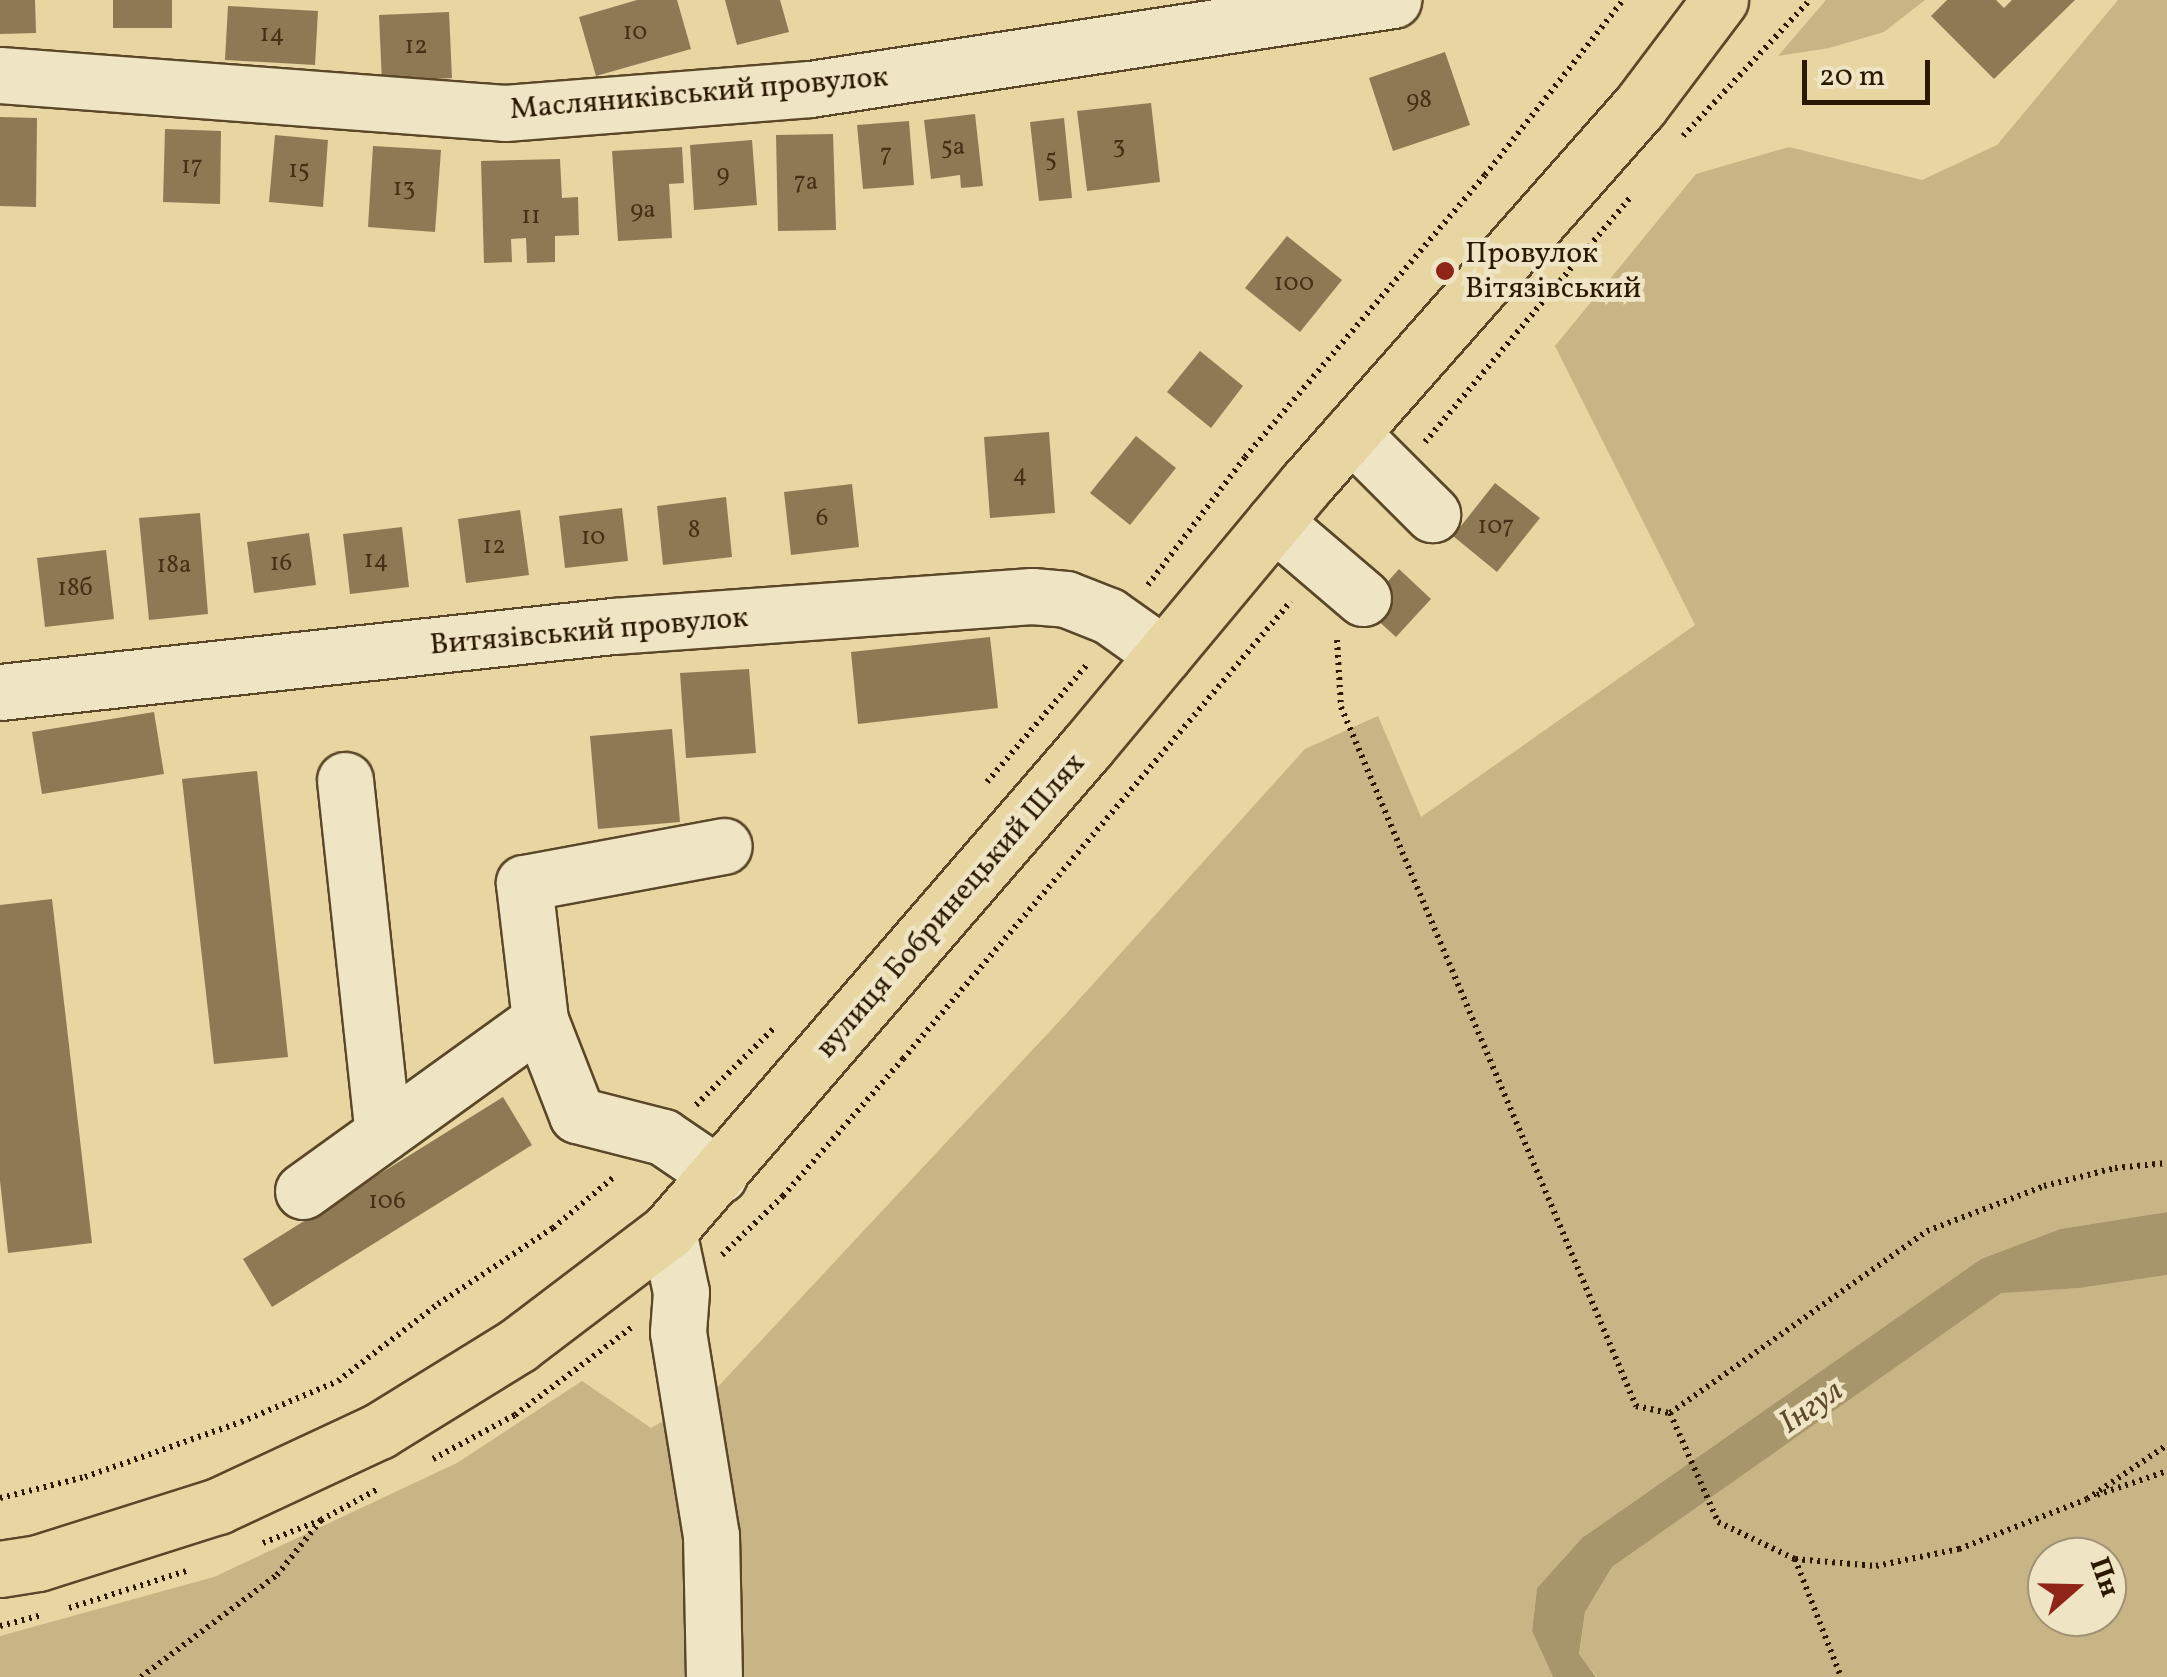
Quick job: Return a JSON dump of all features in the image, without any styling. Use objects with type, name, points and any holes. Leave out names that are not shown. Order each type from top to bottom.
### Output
[{"type":"main road","name":"вулиця Бобринецький Шлях","points":[[0,1569],[38,1563],[218,1506],[379,1431],[518,1345],[668,1231],[720,1175],[1143,640],[1274,522],[1640,106],[1720,0]]},
{"type":"street","name":"Масляниківський провулок","points":[[0,76],[505,113],[810,90],[1393,0]]},
{"type":"street","points":[[1351,434],[1413,496]]},
{"type":"street","points":[[1274,522],[1339,596]]},
{"type":"street","name":"Витязівський провулок","points":[[0,692],[613,626],[1032,596],[1066,599],[1143,640]]},
{"type":"street","points":[[345,780],[383,1133]]},
{"type":"street","points":[[720,1175],[663,1137],[576,1115],[540,1020],[524,883],[724,846]]},
{"type":"street","points":[[302,1191],[540,1020]]},
{"type":"street","points":[[668,1231],[681,1292],[678,1332],[710,1535],[714,1677]]},
{"type":"path","points":[[976,795],[1143,640],[1245,457],[1485,175],[1622,0]]},
{"type":"path","points":[[1672,148],[1810,0]]},
{"type":"path","points":[[1413,496],[1634,192]]},
{"type":"path","points":[[681,1292],[783,1196],[1339,596]]},
{"type":"path","points":[[1339,596],[1342,707],[1636,1406],[1670,1413],[1927,1231],[2044,1186],[2115,1168],[2167,1163]]},
{"type":"path","points":[[0,1498],[102,1470],[241,1422],[338,1381],[438,1304],[553,1228],[663,1137],[782,1018]]},
{"type":"path","points":[[1670,1413],[1718,1522],[1795,1559],[1876,1566],[1958,1549],[2167,1471]]},
{"type":"path","points":[[2088,1498],[2167,1446]]},
{"type":"path","points":[[142,1677],[277,1575],[331,1506]]},
{"type":"path","points":[[1795,1559],[1841,1677]]},
{"type":"shaded area","points":[[1826,0],[1925,0],[1884,32],[1829,48],[1778,56]]},
{"type":"shaded area","points":[[2118,0],[2167,0],[2167,1212],[2060,1229],[1981,1259],[1582,1538],[1537,1588],[1532,1631],[1553,1677],[0,1677],[0,1636],[214,1577],[457,1463],[582,1381],[651,1428],[713,1392],[1066,1014],[1305,749],[1378,716],[1421,817],[1695,625],[1555,346],[1696,174],[1789,147],[1922,180],[1997,145]]},
{"type":"shaded area","points":[[2167,1275],[2167,1677],[1597,1677],[1579,1655],[1585,1612],[1612,1567],[2001,1292],[2080,1288]]},
{"type":"water","name":"Інгул","points":[[2167,1212],[2167,1275],[2080,1288],[2001,1293],[1612,1567],[1585,1612],[1579,1654],[1596,1677],[1553,1677],[1532,1631],[1537,1588],[1582,1538],[1981,1259],[2060,1229]]},
{"type":"building","points":[[0,0],[35,0],[36,33],[0,34]]},
{"type":"building","points":[[113,0],[172,0],[172,28],[113,28]]},
{"type":"building","points":[[637,0],[677,0],[691,49],[596,76],[579,17]]},
{"type":"building","points":[[725,0],[780,0],[789,32],[737,45]]},
{"type":"building","points":[[1947,0],[1996,0],[2004,8],[2012,0],[2075,0],[1994,79],[1931,16]]},
{"type":"building","points":[[228,6],[318,11],[315,65],[225,60]]},
{"type":"building","points":[[449,12],[452,78],[382,82],[379,15]]},
{"type":"building","points":[[1445,52],[1470,125],[1393,151],[1369,78]]},
{"type":"building","points":[[1151,103],[1160,182],[1087,191],[1077,111]]},
{"type":"building","points":[[975,114],[983,186],[961,188],[960,175],[931,179],[924,120]]},
{"type":"building","points":[[0,117],[37,118],[36,207],[0,206]]},
{"type":"building","points":[[1064,118],[1072,198],[1039,201],[1030,122]]},
{"type":"building","points":[[909,121],[914,185],[863,189],[857,125]]},
{"type":"building","points":[[165,129],[221,131],[220,204],[163,202]]},
{"type":"building","points":[[833,134],[836,230],[778,231],[776,135]]},
{"type":"building","points":[[275,135],[328,140],[323,207],[269,202]]},
{"type":"building","points":[[752,140],[757,205],[694,210],[690,145]]},
{"type":"building","points":[[373,146],[441,150],[435,232],[368,227]]},
{"type":"building","points":[[682,147],[684,183],[669,184],[672,238],[618,241],[612,151]]},
{"type":"building","points":[[560,159],[562,198],[578,197],[579,235],[555,236],[555,262],[527,263],[526,238],[511,239],[512,262],[484,263],[481,161]]},
{"type":"building","points":[[1287,236],[1342,280],[1300,332],[1245,288]]},
{"type":"building","points":[[1200,351],[1243,386],[1211,428],[1167,392]]},
{"type":"building","points":[[1049,432],[1055,513],[990,518],[984,437]]},
{"type":"building","points":[[1136,436],[1176,468],[1130,525],[1090,493]]},
{"type":"building","points":[[1495,483],[1540,518],[1497,572],[1453,536]]},
{"type":"building","points":[[852,484],[859,547],[791,555],[784,492]]},
{"type":"building","points":[[726,497],[732,557],[663,565],[657,506]]},
{"type":"building","points":[[622,508],[628,561],[565,568],[559,516]]},
{"type":"building","points":[[520,510],[529,575],[466,583],[458,519]]},
{"type":"building","points":[[200,513],[208,614],[149,620],[139,518]]},
{"type":"building","points":[[402,527],[409,587],[350,594],[343,534]]},
{"type":"building","points":[[309,533],[316,585],[254,593],[247,542]]},
{"type":"building","points":[[106,550],[114,619],[45,627],[37,558]]},
{"type":"building","points":[[1399,569],[1431,599],[1396,637],[1364,608]]},
{"type":"building","points":[[990,637],[998,708],[858,724],[851,652]]},
{"type":"building","points":[[749,669],[756,753],[686,758],[680,673]]},
{"type":"building","points":[[154,712],[164,774],[42,794],[32,732]]},
{"type":"building","points":[[672,729],[680,822],[598,829],[590,736]]},
{"type":"building","points":[[257,771],[288,1057],[214,1064],[182,779]]},
{"type":"building","points":[[52,899],[92,1243],[8,1253],[0,1181],[0,905]]},
{"type":"building","points":[[503,1097],[532,1145],[272,1307],[243,1259]]},
{"type":"place","name":"Провулок Вітязівський","points":[[1445,271]]}]
